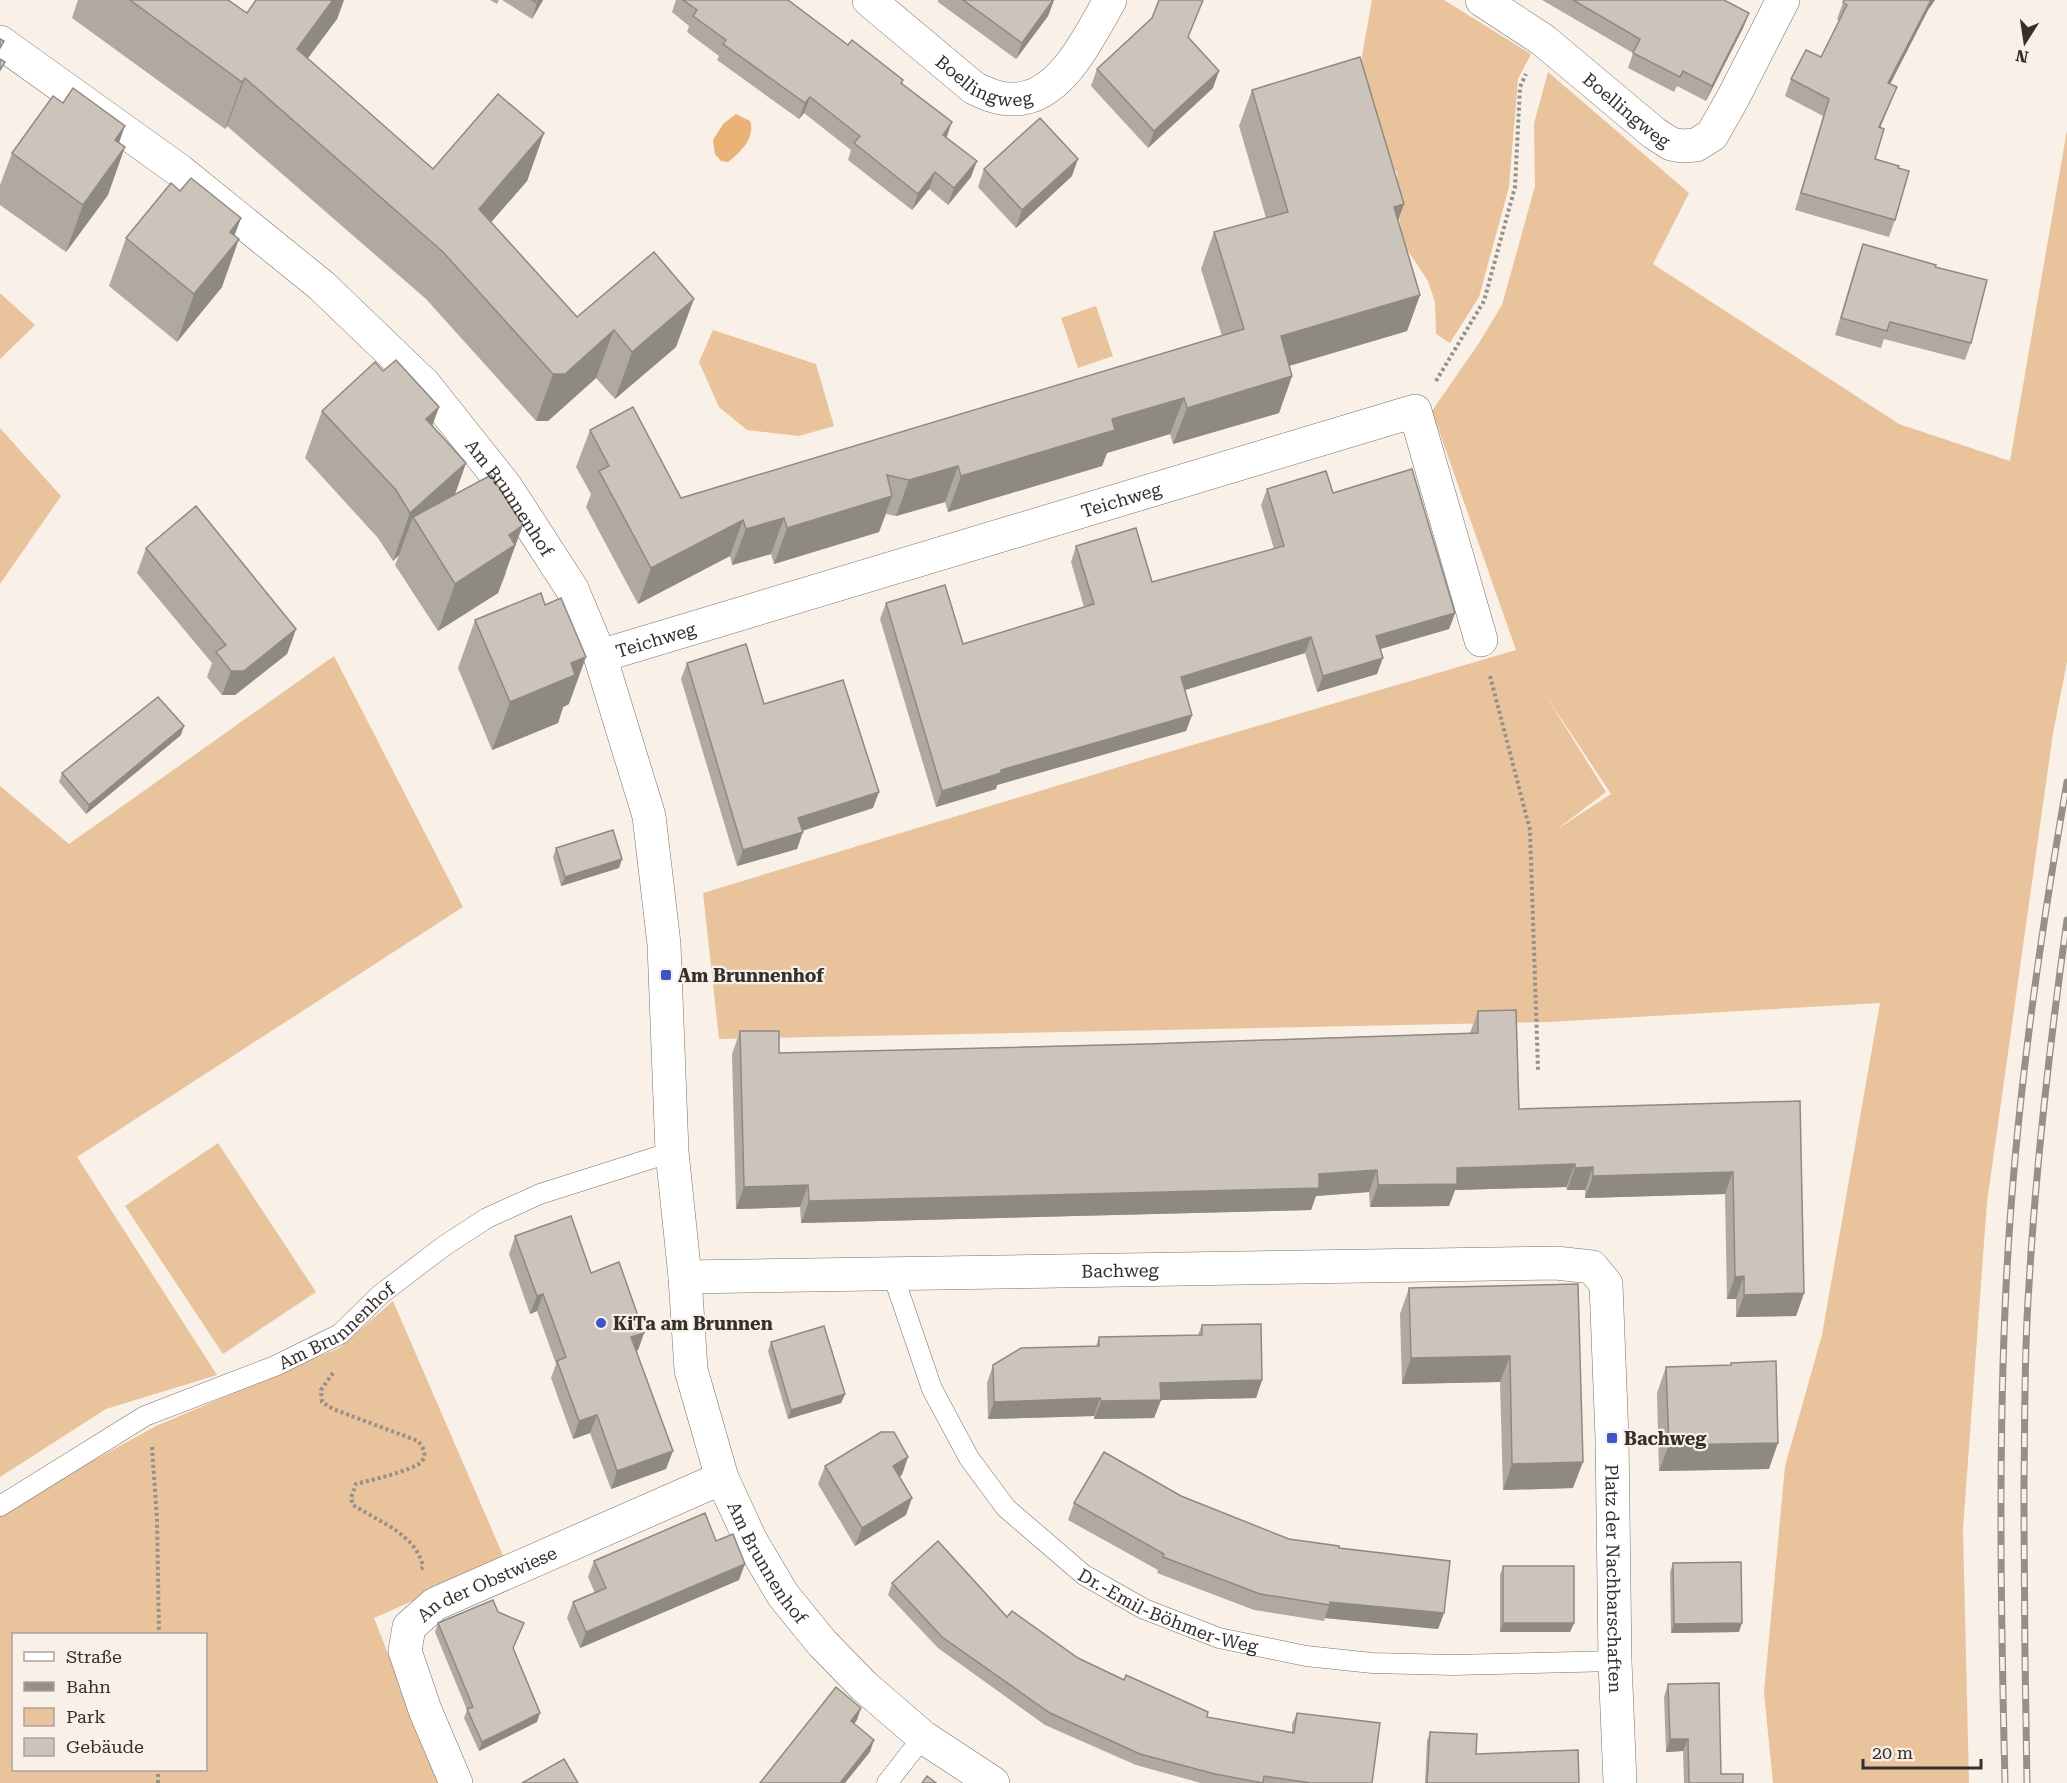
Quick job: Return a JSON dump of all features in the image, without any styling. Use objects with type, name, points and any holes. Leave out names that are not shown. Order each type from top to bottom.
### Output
[{"type":"street","name":"Boellingweg","points":[[869,0],[974,88],[993,96],[1015,99],[1036,95],[1052,85],[1065,72],[1110,0]]},
{"type":"street","name":"Boellingweg","points":[[1482,0],[1543,40],[1654,133],[1671,144],[1682,146],[1695,145],[1712,135],[1784,0]]},
{"type":"street","name":"Am Brunnenhof","points":[[0,42],[180,171],[322,286],[425,385],[506,487],[572,589],[600,656],[650,816],[664,944],[672,1152],[685,1277],[691,1370],[722,1478],[751,1540],[783,1595],[822,1643],[864,1686],[923,1737],[993,1783]]},
{"type":"street","points":[[1415,411],[1481,640]]},
{"type":"street","name":"Teichweg","points":[[600,656],[1415,411]]},
{"type":"street","name":"Bachweg","points":[[685,1277],[1556,1263],[1592,1267],[1606,1284],[1609,1374]]},
{"type":"street","name":"Platz der Nachbarschaften","points":[[1609,1374],[1620,1783]]},
{"type":"street","name":"An der Obstwiese","points":[[456,1783],[425,1710],[405,1651],[410,1627],[435,1604],[722,1478]]},
{"type":"lane","name":"Am Brunnenhof","points":[[0,1506],[145,1416],[275,1366],[340,1334],[381,1294],[444,1246],[486,1218],[540,1194],[672,1152]]},
{"type":"lane","name":"Dr.-Emil-Böhmer-Weg","points":[[893,1275],[932,1389],[969,1458],[1006,1508],[1084,1575],[1144,1609],[1219,1638],[1306,1656],[1372,1663],[1453,1665],[1616,1661]]},
{"type":"lane","points":[[887,1783],[923,1737]]},
{"type":"path","points":[[1415,411],[1441,375],[1485,301],[1515,188],[1520,87],[1543,40]]},
{"type":"path","points":[[1481,640],[1530,830],[1538,1070]]},
{"type":"path","points":[[340,1334],[348,1356],[327,1379],[321,1390],[322,1402],[333,1409],[418,1441],[424,1448],[422,1462],[412,1468],[356,1484],[351,1498],[353,1504],[401,1534],[408,1541],[421,1556],[423,1567],[419,1572]]},
{"type":"path","points":[[159,1411],[152,1449],[157,1520],[159,1633]]},
{"type":"green space","points":[[1372,0],[1444,0],[1531,54],[1518,79],[1509,187],[1479,297],[1450,343],[1436,334],[1435,302],[1428,281],[1404,245],[1398,212],[1397,173],[1382,151],[1359,85]]},
{"type":"green space","points":[[1548,72],[1689,193],[1653,264],[1899,424],[2010,461],[2067,130],[2067,662],[2053,733],[1987,1202],[1963,1529],[1969,1783],[1773,1783],[1764,1692],[1785,1466],[1822,1335],[1880,1003],[1549,1022],[719,1039],[703,893],[1155,756],[1516,650],[1432,411],[1502,305],[1535,186],[1534,124]],"holes":[[[1543,691],[1611,794],[1556,830],[1606,792]]]},
{"type":"green space","points":[[0,293],[35,325],[0,359]]},
{"type":"green space","points":[[1096,306],[1113,356],[1078,368],[1061,318]]},
{"type":"green space","points":[[713,330],[816,364],[834,426],[799,436],[747,430],[719,407],[699,362]]},
{"type":"green space","points":[[0,428],[61,496],[0,584]]},
{"type":"green space","points":[[334,656],[463,907],[77,1157],[217,1375],[106,1409],[0,1477],[0,786],[69,844]]},
{"type":"green space","points":[[218,1143],[316,1292],[223,1354],[125,1206]]},
{"type":"green space","points":[[393,1301],[505,1560],[374,1618],[439,1783],[0,1783],[0,1516],[34,1493],[156,1426],[339,1348]]},
{"type":"shaded area","points":[[736,114],[750,121],[751,133],[746,144],[737,154],[728,162],[721,161],[715,154],[713,140],[723,124]]},
{"type":"building","points":[[130,0],[228,0],[247,13],[256,0],[333,0],[297,49],[433,169],[498,94],[544,133],[479,209],[577,317],[654,252],[694,299],[632,352],[614,330],[565,374],[553,374],[443,252],[245,78],[242,82]]},
{"type":"building","points":[[683,0],[788,0],[848,45],[852,40],[903,80],[901,83],[952,122],[943,135],[977,161],[954,188],[935,172],[918,194],[854,143],[860,136],[810,97],[805,103],[723,44],[726,40],[693,16],[697,10]]},
{"type":"building","points":[[963,0],[1053,0],[1022,43]]},
{"type":"building","points":[[1159,0],[1203,0],[1188,37],[1219,71],[1154,131],[1097,69],[1152,18]]},
{"type":"building","points":[[1573,0],[1724,0],[1749,13],[1712,86],[1683,71],[1680,77],[1633,53],[1640,39]]},
{"type":"building","points":[[1844,0],[1931,0],[1888,83],[1897,87],[1879,127],[1884,129],[1875,159],[1909,171],[1895,220],[1801,193],[1829,99],[1791,79],[1806,50],[1821,57],[1847,5],[1843,2]]},
{"type":"building","points":[[1360,57],[1404,204],[1394,207],[1420,295],[1281,336],[1292,376],[1187,408],[1184,398],[1112,419],[1115,430],[961,476],[958,466],[909,480],[887,475],[892,496],[787,528],[784,518],[746,529],[743,520],[651,568],[599,471],[609,466],[590,430],[633,407],[681,498],[1244,329],[1214,232],[1288,212],[1252,90]]},
{"type":"building","points":[[0,59],[5,62],[0,70]]},
{"type":"building","points":[[73,88],[125,126],[115,140],[125,147],[83,205],[12,153],[53,96],[63,103]]},
{"type":"building","points":[[1040,118],[1078,159],[1022,210],[984,169]]},
{"type":"building","points":[[191,178],[241,218],[230,232],[239,239],[194,294],[126,238],[171,183],[180,191]]},
{"type":"building","points":[[1863,244],[1936,265],[1935,267],[1987,280],[1971,343],[1890,322],[1887,331],[1841,318]]},
{"type":"building","points":[[396,360],[439,407],[426,419],[466,463],[410,513],[396,490],[322,411],[375,362],[383,371]]},
{"type":"building","points":[[1412,469],[1455,613],[1376,636],[1383,658],[1323,676],[1311,637],[1181,677],[1192,715],[1001,770],[1001,773],[942,791],[886,603],[945,585],[963,644],[1094,604],[1076,546],[1136,528],[1152,582],[1284,546],[1267,489],[1326,471],[1333,493]]},
{"type":"building","points":[[491,475],[523,525],[509,535],[515,545],[455,584],[413,517]]},
{"type":"building","points":[[196,506],[296,629],[244,671],[231,671],[216,652],[226,645],[146,548]]},
{"type":"building","points":[[541,593],[545,605],[561,598],[586,657],[571,663],[575,675],[510,702],[475,620]]},
{"type":"building","points":[[746,644],[764,704],[843,680],[879,792],[798,818],[803,832],[743,850],[687,663]]},
{"type":"building","points":[[158,697],[184,726],[89,805],[62,773]]},
{"type":"building","points":[[613,830],[622,859],[565,877],[556,848]]},
{"type":"building","points":[[1516,1010],[1519,1109],[1800,1101],[1804,1293],[1744,1295],[1744,1276],[1735,1277],[1733,1172],[1593,1176],[1593,1167],[1575,1168],[1575,1164],[1457,1168],[1457,1184],[1378,1185],[1377,1170],[1319,1174],[1319,1188],[809,1201],[808,1185],[744,1187],[740,1031],[779,1031],[779,1053],[1146,1044],[1478,1033],[1478,1011]]},
{"type":"building","points":[[571,1216],[591,1273],[619,1262],[644,1333],[631,1337],[673,1451],[617,1471],[597,1415],[579,1421],[557,1361],[566,1357],[543,1294],[537,1296],[515,1236]]},
{"type":"building","points":[[1578,1284],[1583,1462],[1512,1464],[1510,1356],[1411,1358],[1409,1288]]},
{"type":"building","points":[[1261,1324],[1262,1380],[1160,1383],[1161,1400],[1101,1401],[1100,1398],[994,1402],[993,1365],[1021,1348],[1099,1346],[1099,1337],[1202,1335],[1202,1325]]},
{"type":"building","points":[[824,1326],[845,1394],[791,1410],[771,1342]]},
{"type":"building","points":[[1776,1361],[1778,1443],[1669,1445],[1666,1367]]},
{"type":"building","points":[[881,1432],[894,1432],[908,1457],[893,1466],[912,1498],[862,1528],[825,1466]]},
{"type":"building","points":[[1104,1452],[1181,1496],[1289,1539],[1339,1546],[1339,1548],[1450,1561],[1444,1613],[1330,1602],[1330,1605],[1260,1594],[1163,1557],[1164,1554],[1074,1503]]},
{"type":"building","points":[[705,1513],[716,1541],[733,1534],[745,1564],[586,1632],[573,1602],[606,1588],[594,1561]]},
{"type":"building","points":[[938,1541],[1007,1617],[1012,1611],[1078,1658],[1124,1680],[1126,1675],[1208,1712],[1207,1717],[1294,1733],[1297,1713],[1380,1723],[1372,1783],[1311,1783],[1264,1776],[1263,1783],[1215,1774],[1140,1754],[1050,1713],[942,1637],[892,1583]]},
{"type":"building","points":[[1741,1562],[1742,1623],[1674,1624],[1673,1563]]},
{"type":"building","points":[[1503,1566],[1574,1566],[1574,1623],[1503,1623]]},
{"type":"building","points":[[493,1600],[498,1612],[524,1623],[513,1648],[540,1713],[482,1742],[467,1709],[473,1707],[438,1623]]},
{"type":"building","points":[[1719,1683],[1721,1774],[1743,1774],[1743,1783],[1689,1783],[1688,1739],[1670,1739],[1668,1684]]},
{"type":"building","points":[[836,1687],[861,1708],[851,1721],[874,1740],[840,1783],[760,1783]]},
{"type":"building","points":[[1430,1732],[1477,1734],[1476,1754],[1578,1750],[1579,1783],[1427,1783]]},
{"type":"building","points":[[564,1759],[578,1783],[522,1783]]},
{"type":"building","points":[[927,1776],[936,1783],[922,1783]]},
{"type":"railway","points":[[2005,1783],[2001,1474],[2006,1288],[2021,1097],[2046,908],[2067,782]]},
{"type":"railway","points":[[2027,1783],[2024,1484],[2027,1310],[2049,1057],[2067,920]]},
{"type":"place","name":"Am Brunnenhof","points":[[666,975]]},
{"type":"place","name":"KiTa am Brunnen","points":[[601,1323]]},
{"type":"place","name":"Bachweg","points":[[1612,1438]]}]
